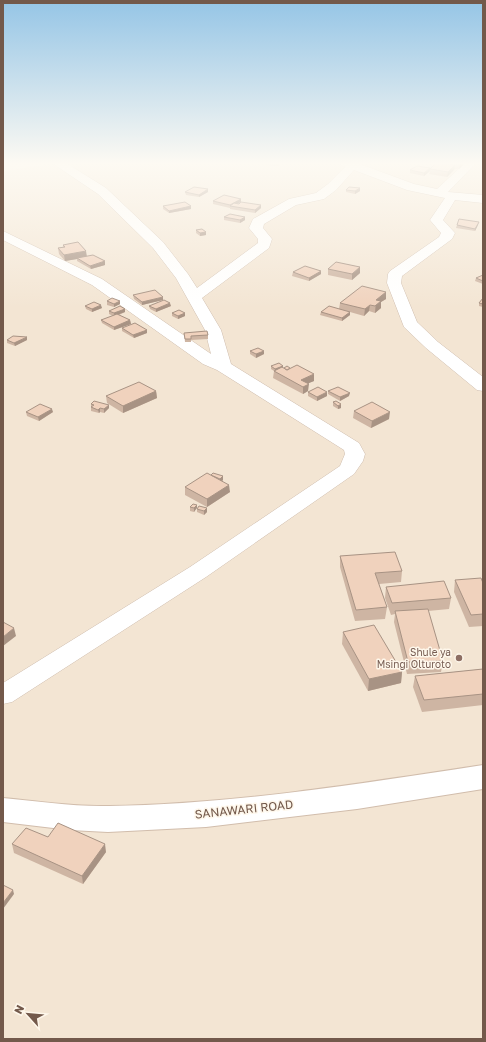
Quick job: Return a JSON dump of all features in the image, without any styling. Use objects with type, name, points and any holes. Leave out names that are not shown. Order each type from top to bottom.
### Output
[{"type":"street","points":[[123,212],[158,245],[183,277],[213,330],[223,366]]},
{"type":"street","points":[[194,296],[264,245],[265,239],[256,228],[258,222],[276,212]]},
{"type":"street","points":[[439,212],[436,220],[448,232],[446,239],[395,274],[394,283],[410,324],[432,345],[483,386]]},
{"type":"street","points":[[3,235],[97,282],[209,360],[223,366],[352,447],[355,454],[353,461],[347,470],[198,572],[3,695]]},
{"type":"street","name":"SANAWARI ROAD","points":[[3,810],[70,817],[108,819],[206,814],[356,797],[483,777]]},
{"type":"shaded area","points":[[3,212],[483,212],[483,1039],[3,1039]]},
{"type":"building","points":[[230,214],[245,217],[240,220],[224,217]]},
{"type":"building","points":[[459,219],[479,222],[475,229],[457,225]]},
{"type":"building","points":[[202,229],[206,232],[200,233],[196,230]]},
{"type":"building","points":[[78,242],[86,251],[64,255],[58,248],[65,247],[63,245]]},
{"type":"building","points":[[93,255],[105,261],[90,266],[77,258]]},
{"type":"building","points":[[336,262],[360,267],[352,274],[328,269]]},
{"type":"building","points":[[305,266],[321,271],[309,278],[293,272]]},
{"type":"building","points":[[483,275],[483,281],[476,278]]},
{"type":"building","points":[[362,286],[386,292],[376,300],[381,301],[375,306],[370,305],[365,309],[340,303]]},
{"type":"building","points":[[155,290],[163,297],[142,302],[133,295]]},
{"type":"building","points":[[112,298],[120,301],[114,304],[107,301]]},
{"type":"building","points":[[483,298],[483,304],[479,303]]},
{"type":"building","points":[[164,300],[170,303],[156,309],[149,306]]},
{"type":"building","points":[[94,302],[101,305],[92,309],[85,306]]},
{"type":"building","points":[[120,306],[125,309],[114,313],[109,311]]},
{"type":"building","points":[[329,306],[350,312],[342,318],[321,312]]},
{"type":"building","points":[[179,310],[185,313],[178,316],[172,313]]},
{"type":"building","points":[[117,314],[130,320],[114,327],[101,320]]},
{"type":"building","points":[[135,323],[147,330],[133,335],[122,328]]},
{"type":"building","points":[[207,331],[208,335],[191,336],[191,339],[185,339],[184,333]]},
{"type":"building","points":[[13,336],[27,337],[14,343],[7,340]]},
{"type":"building","points":[[258,348],[264,351],[256,354],[250,351]]},
{"type":"building","points":[[279,363],[283,366],[275,369],[271,366]]},
{"type":"building","points":[[297,365],[314,374],[301,380],[309,384],[303,387],[274,371],[282,367],[287,370]]},
{"type":"building","points":[[287,366],[290,368],[287,370],[284,368]]},
{"type":"building","points":[[139,382],[156,391],[123,406],[106,396]]},
{"type":"building","points":[[318,387],[327,392],[317,397],[308,392]]},
{"type":"building","points":[[338,387],[350,393],[340,397],[328,391]]},
{"type":"building","points":[[94,401],[109,405],[104,409],[100,408],[98,410],[91,407],[94,405],[91,404]]},
{"type":"building","points":[[336,401],[341,404],[338,406],[333,402]]},
{"type":"building","points":[[372,402],[390,412],[372,421],[354,411]]},
{"type":"building","points":[[40,404],[52,409],[38,417],[26,412]]},
{"type":"building","points":[[207,473],[229,485],[207,499],[185,487]]},
{"type":"building","points":[[213,473],[223,476],[220,479],[211,475]]},
{"type":"building","points":[[193,504],[197,505],[194,508],[190,507]]},
{"type":"building","points":[[199,506],[207,508],[204,511],[197,509]]},
{"type":"building","points":[[395,552],[402,571],[375,573],[387,607],[356,610],[340,556]]},
{"type":"building","points":[[481,578],[483,583],[483,614],[471,615],[455,580]]},
{"type":"building","points":[[444,581],[451,598],[392,603],[386,587]]},
{"type":"building","points":[[428,609],[443,661],[408,662],[395,611]]},
{"type":"building","points":[[3,622],[14,628],[3,637]]},
{"type":"building","points":[[374,625],[402,672],[369,679],[343,632]]},
{"type":"building","points":[[483,669],[483,694],[424,700],[415,676]]},
{"type":"building","points":[[58,823],[105,844],[82,876],[12,844],[26,828],[48,837]]},
{"type":"building","points":[[3,885],[13,890],[3,903]]},
{"type":"place","name":"Shule ya Msingi Olturoto","points":[[459,658]]}]
